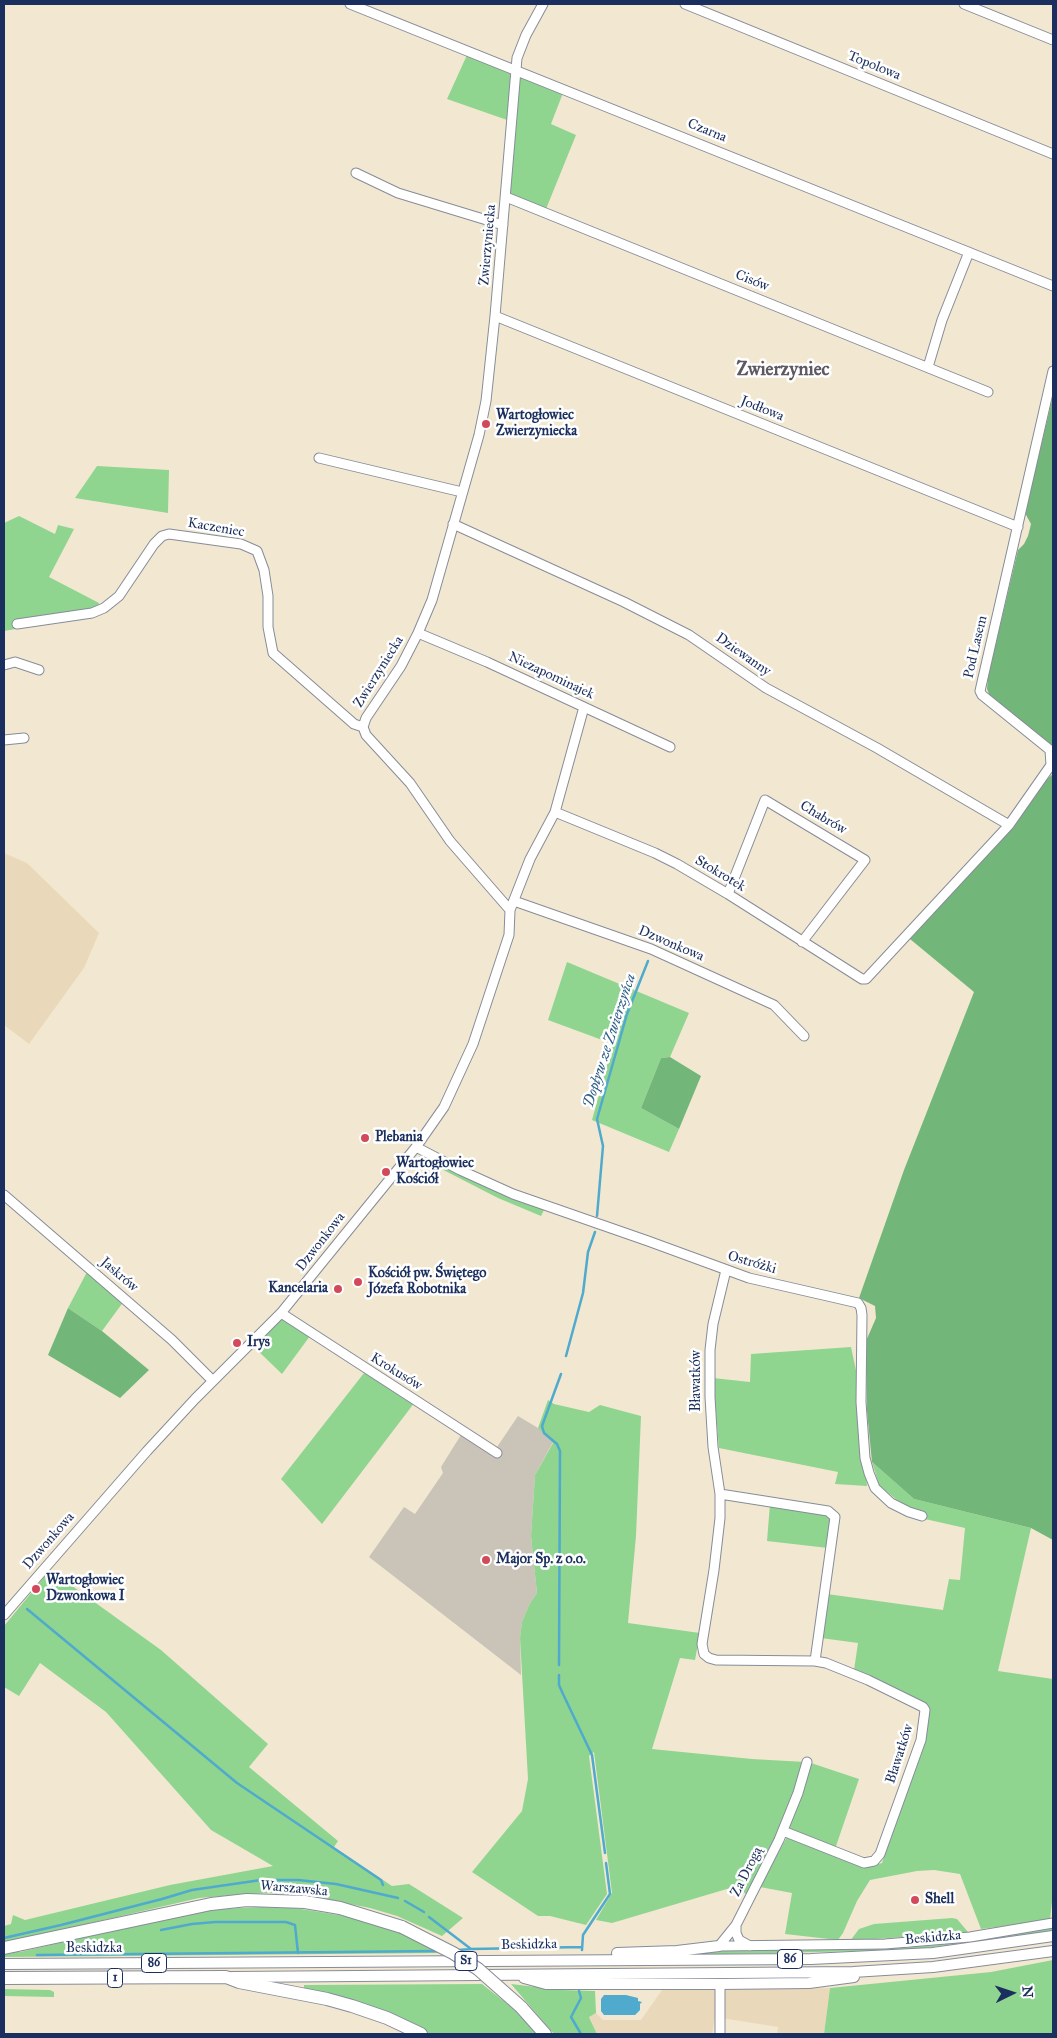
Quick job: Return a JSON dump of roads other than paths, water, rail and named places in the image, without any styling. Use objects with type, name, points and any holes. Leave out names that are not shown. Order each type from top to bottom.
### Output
[{"type":"highway","name":"Warszawska","points":[[4,1948],[212,1904],[247,1900],[305,1902],[340,1908],[402,1927],[453,1953],[478,1969],[521,2007],[545,2034]]},
{"type":"highway","name":"Beskidzka","points":[[4,1978],[226,1977]]},
{"type":"highway","name":"1","points":[[226,1977],[239,1982],[345,2004],[387,2018],[421,2034]]},
{"type":"main road","name":"Beskidzka","points":[[4,1964],[810,1959],[878,1957],[968,1950],[1053,1936]]},
{"type":"main road","points":[[526,1960],[569,1955],[677,1951],[719,1946]]},
{"type":"main road","name":"Beskidzka","points":[[226,1977],[792,1973],[896,1970],[970,1963],[1053,1951]]},
{"type":"main road","points":[[509,1975],[554,1984],[720,1984],[809,1982],[896,1970]]},
{"type":"street","name":"Czarna","points":[[350,4],[1053,286]]},
{"type":"street","name":"Zwierzyniecka","points":[[512,906],[450,841],[410,783],[366,735],[363,727],[366,718],[401,666],[432,600],[479,435],[486,401],[495,316],[515,71],[517,58],[526,35],[543,4]]},
{"type":"street","name":"Topolowa","points":[[685,4],[1053,154]]},
{"type":"street","points":[[964,4],[1053,40]]},
{"type":"street","points":[[356,172],[398,193],[503,225]]},
{"type":"street","name":"Cisów","points":[[506,197],[988,392]]},
{"type":"street","points":[[928,367],[942,320],[969,252]]},
{"type":"street","name":"Jodłowa","points":[[495,316],[1018,527]]},
{"type":"street","name":"Pod Lasem","points":[[862,979],[866,979],[1009,825],[1051,765],[1050,750],[982,695],[980,691],[1053,371]]},
{"type":"street","points":[[319,458],[462,492]]},
{"type":"street","name":"Dziewanny","points":[[453,524],[624,602],[689,635],[766,688],[877,748],[1009,825]]},
{"type":"street","name":"Kaczeniec","points":[[16,624],[92,613],[104,608],[119,596],[154,544],[162,536],[169,534],[241,544],[257,551],[264,570],[268,596],[268,627],[273,653],[354,724],[363,727]]},
{"type":"street","name":"Niezapominajek","points":[[418,633],[487,662],[670,747]]},
{"type":"street","points":[[4,665],[15,662],[39,670]]},
{"type":"street","name":"Dzwonkowa","points":[[4,1615],[147,1451],[281,1313],[416,1147],[444,1107],[473,1044],[509,935],[512,906],[530,859],[555,812],[584,707]]},
{"type":"street","points":[[4,740],[24,738]]},
{"type":"street","name":"Chabrów","points":[[728,894],[765,800],[865,860],[802,942]]},
{"type":"street","name":"Stokrotek","points":[[555,812],[655,853],[728,894],[862,979]]},
{"type":"street","name":"Dzwonkowa","points":[[512,906],[651,949],[774,1004],[804,1036]]},
{"type":"street","name":"Ostróżki","points":[[416,1147],[460,1170],[520,1197],[726,1270],[749,1278],[858,1303],[862,1316],[861,1402],[865,1458],[869,1473],[875,1488],[891,1503],[922,1516]]},
{"type":"street","name":"Jaskrów","points":[[4,1195],[172,1340],[213,1381]]},
{"type":"street","name":"Bławatków","points":[[726,1270],[713,1324],[710,1350],[712,1430],[720,1494],[720,1518],[702,1644],[704,1654],[716,1660],[815,1661],[860,1676],[925,1710],[921,1740],[880,1854],[874,1862],[864,1863],[783,1831]]},
{"type":"street","name":"Krokusów","points":[[281,1313],[497,1454]]},
{"type":"street","points":[[720,1494],[828,1511],[835,1517],[815,1661]]},
{"type":"street","name":"Za Drogą","points":[[719,1946],[736,1925],[783,1831],[798,1793],[806,1762]]},
{"type":"street","points":[[719,1946],[885,1944],[936,1940],[1053,1923]]},
{"type":"street","points":[[736,1925],[736,1933],[739,1940],[750,1947]]},
{"type":"street","points":[[720,1984],[720,2034]]},
{"type":"water","points":[[604,1995],[626,1995],[638,1998],[638,2001],[642,2002],[640,2010],[635,2015],[604,2015],[601,2011],[601,1999]]},
{"type":"waterway","name":"Dopływ ze Zwierzyńca","points":[[597,1216],[603,1146],[597,1119],[627,1014],[648,961]]},
{"type":"waterway","name":"Dopływ ze Zwierzyńca","points":[[566,1356],[583,1293],[588,1252],[595,1232]]},
{"type":"waterway","name":"Dopływ ze Zwierzyńca","points":[[559,1665],[560,1451],[557,1444],[544,1433],[542,1426],[561,1374]]},
{"type":"waterway","points":[[27,1609],[237,1783],[381,1880],[383,1885]]},
{"type":"waterway","name":"Dopływ ze Zwierzyńca","points":[[559,1675],[559,1685],[592,1755],[605,1853]]},
{"type":"waterway","name":"Dopływ ze Zwierzyńca","points":[[582,1950],[583,1935],[610,1894],[606,1863]]},
{"type":"waterway","points":[[4,1938],[61,1925],[192,1890],[261,1880],[298,1880],[336,1884],[398,1898]]},
{"type":"waterway","points":[[405,1901],[424,1912]]},
{"type":"waterway","points":[[429,1917],[471,1949],[582,1947]]},
{"type":"waterway","points":[[161,1930],[215,1922],[286,1922],[295,1925],[298,1953]]},
{"type":"waterway","points":[[459,1950],[471,1949]]},
{"type":"waterway","points":[[37,1955],[438,1951]]},
{"type":"waterway","name":"Dopływ ze Zwierzyńca","points":[[579,1991],[581,1998],[571,2017],[581,2034]]},
{"type":"place","name":"Wartogłowiec Zwierzyniecka","points":[[486,424]]},
{"type":"place","name":"Plebania","points":[[365,1138]]},
{"type":"place","name":"Wartogłowiec Kościół","points":[[386,1172]]},
{"type":"place","name":"Kościół pw. Świętego Józefa Robotnika","points":[[358,1282]]},
{"type":"place","name":"Kancelaria","points":[[338,1289]]},
{"type":"place","name":"Irys","points":[[237,1343]]},
{"type":"place","name":"Major Sp. z o.o.","points":[[486,1560]]},
{"type":"place","name":"Wartogłowiec Dzwonkowa I","points":[[36,1589]]},
{"type":"place","name":"Shell","points":[[915,1900]]},
{"type":"district","name":"Zwierzyniec","points":[[783,370]]}]
